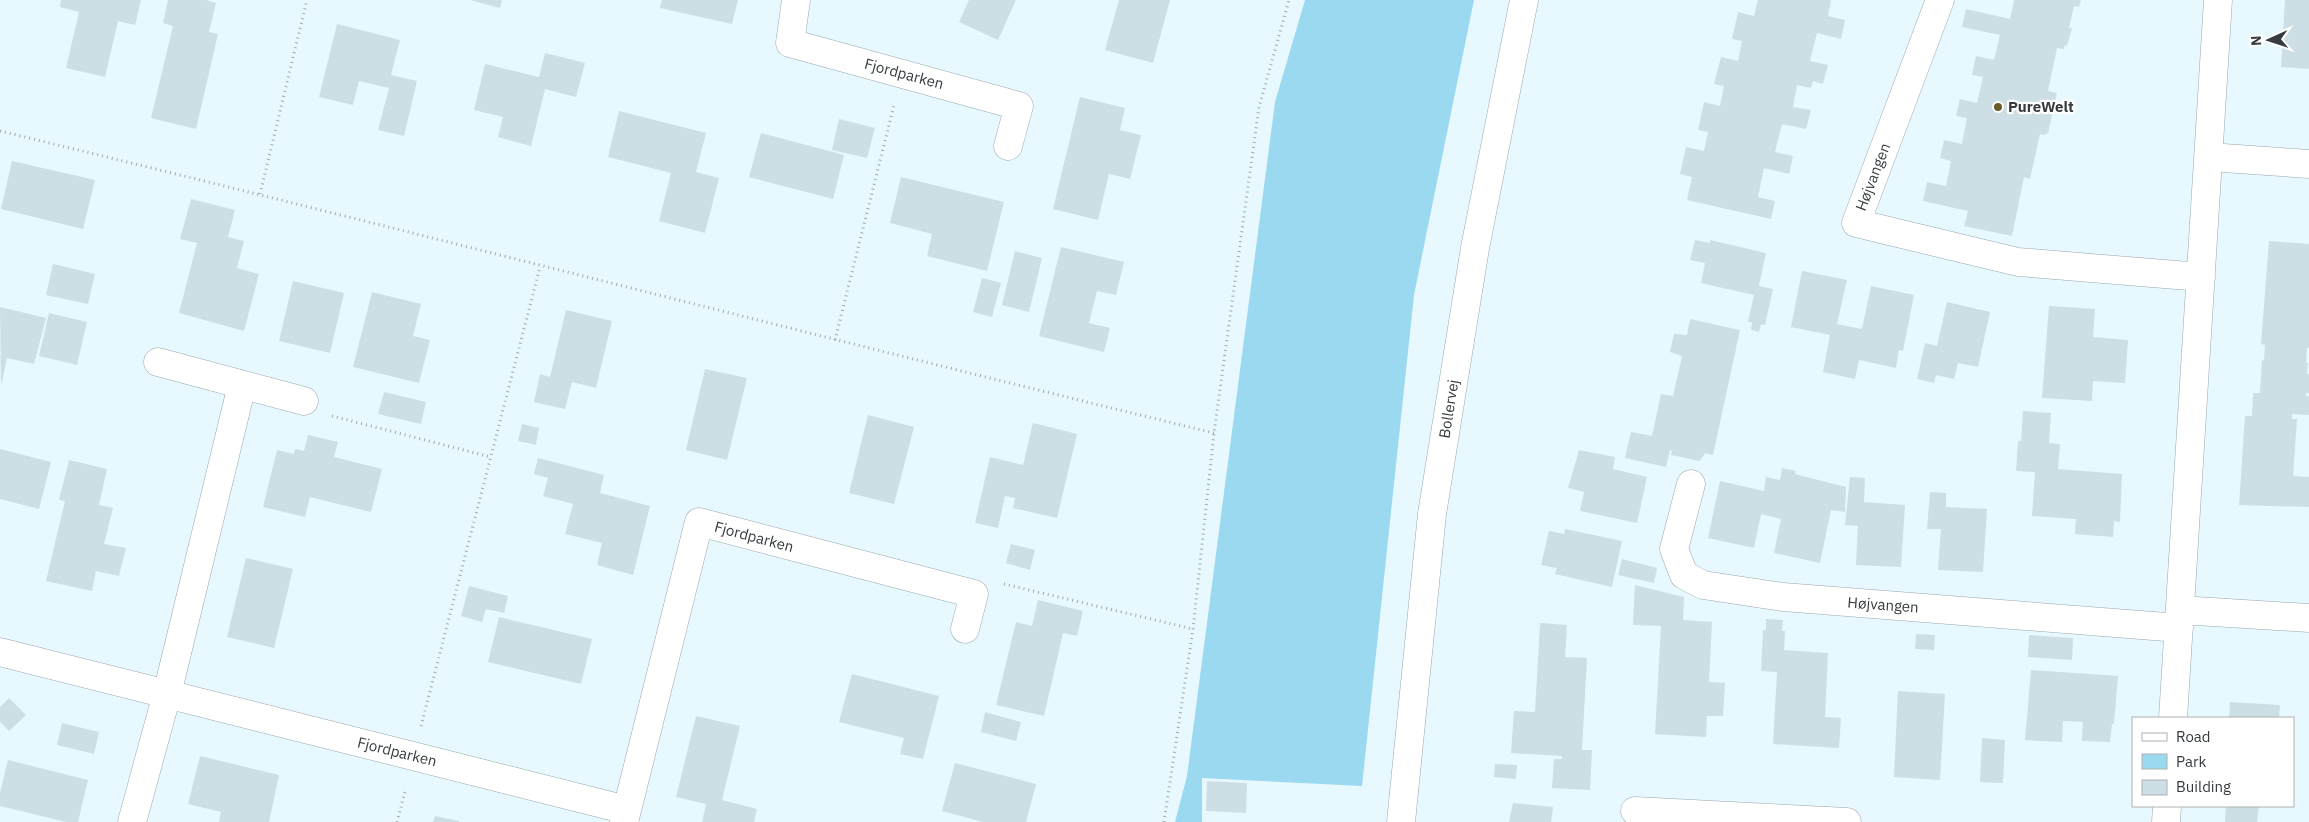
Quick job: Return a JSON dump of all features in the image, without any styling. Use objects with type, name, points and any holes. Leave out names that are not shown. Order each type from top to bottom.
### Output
[{"type":"street","name":"Fjordparken","points":[[796,0],[790,42],[1019,106],[1008,146]]},
{"type":"street","name":"Bollervej","points":[[1401,822],[1432,514],[1475,248],[1524,0]]},
{"type":"street","name":"Højvangen","points":[[1940,0],[1856,223],[2018,262],[2201,277]]},
{"type":"street","points":[[2173,717],[2218,0]]},
{"type":"street","points":[[2209,157],[2309,164]]},
{"type":"street","points":[[158,362],[304,401]]},
{"type":"street","points":[[132,822],[167,694],[242,385]]},
{"type":"street","name":"Højvangen","points":[[1691,484],[1674,549],[1684,575],[1703,585],[1783,597],[2179,619],[2309,618]]},
{"type":"street","name":"Fjordparken","points":[[0,652],[414,756],[626,816],[699,522],[974,594]]},
{"type":"street","points":[[965,629],[974,594]]},
{"type":"street","points":[[2166,822],[2167,807]]},
{"type":"street","points":[[1635,811],[1847,822]]},
{"type":"path","points":[[260,194],[307,0]]},
{"type":"path","points":[[1164,822],[1193,629],[1214,433],[1259,107],[1289,0]]},
{"type":"path","points":[[836,340],[903,74]]},
{"type":"path","points":[[0,131],[260,194],[540,267],[1214,433]]},
{"type":"path","points":[[397,822],[540,267]]},
{"type":"path","points":[[304,401],[323,414],[491,457]]},
{"type":"path","points":[[974,594],[1000,583],[1193,629]]},
{"type":"green space","points":[[1305,0],[1474,0],[1414,295],[1362,786],[1202,778],[1202,822],[1175,822],[1187,776],[1275,102]]},
{"type":"building","points":[[61,0],[141,0],[135,25],[118,21],[105,77],[66,68],[79,12],[60,7]]},
{"type":"building","points":[[168,0],[206,0],[216,3],[209,32],[218,34],[196,129],[151,118],[173,26],[163,23]]},
{"type":"building","points":[[470,0],[502,0],[500,8]]},
{"type":"building","points":[[662,0],[738,0],[732,24],[660,8]]},
{"type":"building","points":[[969,0],[1016,0],[998,40],[959,22]]},
{"type":"building","points":[[1119,0],[1170,0],[1153,63],[1105,50]]},
{"type":"building","points":[[1758,0],[1831,0],[1828,16],[1845,20],[1841,39],[1817,33],[1810,61],[1828,65],[1823,84],[1813,81],[1811,88],[1797,85],[1793,107],[1811,110],[1806,129],[1782,124],[1775,152],[1793,156],[1789,174],[1764,168],[1758,197],[1775,201],[1771,219],[1687,200],[1692,177],[1680,174],[1686,147],[1704,151],[1708,132],[1698,130],[1704,102],[1720,106],[1724,86],[1714,84],[1721,57],[1738,61],[1742,41],[1732,39],[1738,12],[1754,16]]},
{"type":"building","points":[[2014,0],[2081,0],[2079,7],[2074,6],[2069,28],[2072,28],[2067,46],[2065,45],[2064,49],[2057,48],[2048,91],[2057,93],[2048,133],[2040,134],[2030,179],[2024,177],[2012,236],[1964,226],[1968,211],[1923,201],[1927,182],[1946,186],[1951,161],[1940,158],[1944,140],[1962,144],[1967,118],[1956,116],[1960,99],[1977,103],[1983,77],[1972,75],[1976,56],[1994,60],[2000,35],[1962,27],[1966,9],[2010,19]]},
{"type":"building","points":[[2285,0],[2309,0],[2309,69],[2281,67]]},
{"type":"building","points":[[337,24],[400,40],[391,75],[417,81],[404,136],[378,130],[389,88],[359,81],[353,105],[319,97]]},
{"type":"building","points":[[545,53],[585,63],[576,97],[545,89],[531,146],[498,137],[503,117],[474,110],[485,64],[539,77]]},
{"type":"building","points":[[1080,97],[1125,108],[1120,130],[1141,135],[1130,179],[1109,174],[1098,220],[1053,209]]},
{"type":"building","points":[[619,111],[706,133],[696,172],[719,178],[705,233],[659,221],[671,173],[608,157]]},
{"type":"building","points":[[839,119],[875,128],[867,158],[832,150]]},
{"type":"building","points":[[761,133],[844,155],[833,199],[749,177]]},
{"type":"building","points":[[12,161],[95,180],[83,229],[1,209]]},
{"type":"building","points":[[901,177],[1004,202],[987,271],[927,256],[932,234],[890,223]]},
{"type":"building","points":[[191,199],[235,210],[228,237],[244,241],[237,268],[259,274],[244,331],[179,313],[197,243],[180,239]]},
{"type":"building","points":[[1695,240],[1710,243],[1710,240],[1766,253],[1759,286],[1773,289],[1765,325],[1761,324],[1759,332],[1751,330],[1752,322],[1748,322],[1754,295],[1701,283],[1705,263],[1690,260]]},
{"type":"building","points":[[2269,241],[2309,244],[2309,348],[2307,348],[2306,363],[2308,363],[2309,393],[2306,393],[2306,396],[2309,396],[2309,415],[2292,414],[2292,419],[2297,419],[2293,476],[2309,477],[2309,507],[2239,505],[2245,416],[2252,416],[2253,393],[2260,393],[2262,360],[2264,361],[2265,345],[2261,344]]},
{"type":"building","points":[[1061,247],[1124,262],[1116,295],[1097,291],[1089,323],[1110,328],[1104,352],[1039,336]]},
{"type":"building","points":[[1015,251],[1042,258],[1029,312],[1002,305]]},
{"type":"building","points":[[53,264],[95,274],[88,304],[46,295]]},
{"type":"building","points":[[1802,271],[1847,280],[1837,324],[1862,329],[1871,286],[1914,295],[1903,351],[1899,350],[1896,368],[1859,360],[1855,379],[1823,372],[1830,335],[1791,327]]},
{"type":"building","points":[[982,278],[1001,283],[992,317],[973,312]]},
{"type":"building","points":[[293,281],[344,293],[330,353],[279,341]]},
{"type":"building","points":[[372,292],[421,304],[413,336],[430,340],[419,383],[353,367]]},
{"type":"building","points":[[1947,302],[1990,312],[1978,367],[1958,363],[1954,379],[1936,375],[1934,383],[1917,379],[1925,343],[1937,346]]},
{"type":"building","points":[[2049,306],[2095,309],[2093,337],[2128,340],[2125,383],[2093,381],[2092,401],[2042,398]]},
{"type":"building","points":[[0,307],[46,318],[34,364],[7,358],[1,386]]},
{"type":"building","points":[[566,310],[612,321],[596,388],[572,382],[565,409],[534,402],[540,374],[550,377]]},
{"type":"building","points":[[49,313],[87,322],[77,365],[39,356]]},
{"type":"building","points":[[1690,319],[1740,330],[1713,455],[1705,453],[1700,461],[1671,455],[1672,451],[1670,450],[1666,467],[1625,458],[1631,432],[1652,436],[1661,394],[1673,396],[1682,356],[1670,352],[1674,334],[1687,335]]},
{"type":"building","points":[[705,369],[747,378],[727,460],[686,450]]},
{"type":"building","points":[[384,392],[426,402],[421,424],[378,414]]},
{"type":"building","points":[[2023,411],[2051,413],[2049,443],[2060,444],[2058,469],[2122,474],[2120,522],[2114,521],[2113,537],[2075,534],[2076,519],[2032,516],[2035,472],[2016,471]]},
{"type":"building","points":[[868,415],[914,427],[894,504],[849,493]]},
{"type":"building","points":[[1033,423],[1077,434],[1057,518],[1013,508],[1015,498],[1005,496],[998,528],[975,523],[990,457],[1023,465]]},
{"type":"building","points":[[522,424],[539,428],[536,445],[518,441]]},
{"type":"building","points":[[308,435],[338,442],[334,457],[382,469],[371,512],[310,497],[305,517],[263,507],[277,450],[294,454],[295,449],[304,451]]},
{"type":"building","points":[[0,449],[51,462],[39,509],[0,499]]},
{"type":"building","points":[[1579,450],[1615,457],[1613,469],[1647,477],[1637,523],[1580,511],[1584,492],[1568,488]]},
{"type":"building","points":[[538,458],[604,475],[600,493],[650,506],[633,575],[597,565],[602,543],[565,534],[573,504],[543,496],[548,478],[534,474]]},
{"type":"building","points":[[69,460],[107,469],[99,505],[113,508],[104,544],[126,548],[119,576],[96,571],[92,591],[46,581],[65,501],[59,500]]},
{"type":"building","points":[[1782,468],[1796,471],[1795,474],[1846,487],[1845,512],[1831,510],[1820,563],[1774,553],[1781,519],[1761,514],[1754,548],[1708,538],[1720,481],[1764,491],[1766,477],[1780,480]]},
{"type":"building","points":[[1850,477],[1865,478],[1864,502],[1905,505],[1901,567],[1856,565],[1858,526],[1845,525]]},
{"type":"building","points":[[1930,492],[1946,493],[1946,507],[1987,509],[1983,572],[1938,570],[1941,529],[1927,529]]},
{"type":"building","points":[[1565,529],[1622,541],[1612,587],[1555,574],[1557,568],[1541,565],[1549,531],[1564,534]]},
{"type":"building","points":[[1011,544],[1035,550],[1030,570],[1006,563]]},
{"type":"building","points":[[246,558],[293,569],[274,648],[227,637]]},
{"type":"building","points":[[1622,559],[1657,568],[1654,583],[1618,575]]},
{"type":"building","points":[[1635,585],[1684,597],[1683,620],[1712,622],[1709,682],[1725,683],[1723,716],[1707,716],[1706,737],[1655,734],[1661,626],[1633,625]]},
{"type":"building","points":[[469,586],[508,596],[504,613],[486,609],[482,622],[461,616]]},
{"type":"building","points":[[1038,600],[1083,611],[1077,636],[1063,633],[1044,716],[996,705],[1016,622],[1032,626]]},
{"type":"building","points":[[499,617],[592,639],[581,684],[488,662]]},
{"type":"building","points":[[1766,619],[1783,620],[1782,631],[1785,631],[1784,650],[1828,653],[1825,717],[1841,718],[1839,748],[1773,744],[1777,672],[1761,671],[1763,630],[1766,630]]},
{"type":"building","points":[[1540,623],[1567,625],[1565,657],[1587,658],[1582,750],[1592,750],[1590,790],[1552,788],[1554,759],[1562,759],[1562,756],[1511,753],[1514,711],[1535,712]]},
{"type":"building","points":[[1916,634],[1935,635],[1934,650],[1915,649]]},
{"type":"building","points":[[2029,635],[2073,638],[2072,660],[2028,657]]},
{"type":"building","points":[[2031,670],[2118,676],[2114,724],[2112,724],[2110,742],[2082,741],[2083,722],[2063,721],[2062,742],[2025,740]]},
{"type":"building","points":[[852,674],[939,696],[923,759],[900,754],[904,738],[839,722]]},
{"type":"building","points":[[1898,691],[1945,694],[1940,780],[1894,777]]},
{"type":"building","points":[[9,698],[26,715],[9,731],[0,722],[0,707]]},
{"type":"building","points":[[2230,702],[2280,705],[2279,717],[2229,717]]},
{"type":"building","points":[[985,712],[1021,722],[1016,741],[981,732]]},
{"type":"building","points":[[696,716],[740,726],[722,800],[757,809],[754,822],[702,822],[706,804],[676,797]]},
{"type":"building","points":[[62,723],[99,732],[94,754],[57,745]]},
{"type":"building","points":[[1982,738],[2005,740],[2003,783],[1980,782]]},
{"type":"building","points":[[200,756],[279,775],[269,822],[219,822],[221,812],[188,804]]},
{"type":"building","points":[[8,760],[88,780],[78,822],[66,822],[0,806],[0,793]]},
{"type":"building","points":[[955,763],[1036,784],[1026,822],[983,822],[942,811]]},
{"type":"building","points":[[1495,764],[1517,765],[1516,779],[1494,777]]},
{"type":"building","points":[[1207,781],[1247,783],[1246,813],[1206,811]]},
{"type":"building","points":[[1513,803],[1553,807],[1551,822],[1509,822]]},
{"type":"building","points":[[2226,807],[2259,807],[2257,822],[2225,822]]},
{"type":"building","points":[[435,816],[459,821],[459,822],[433,822]]},
{"type":"place","name":"PureWelt","points":[[1998,107]]}]
